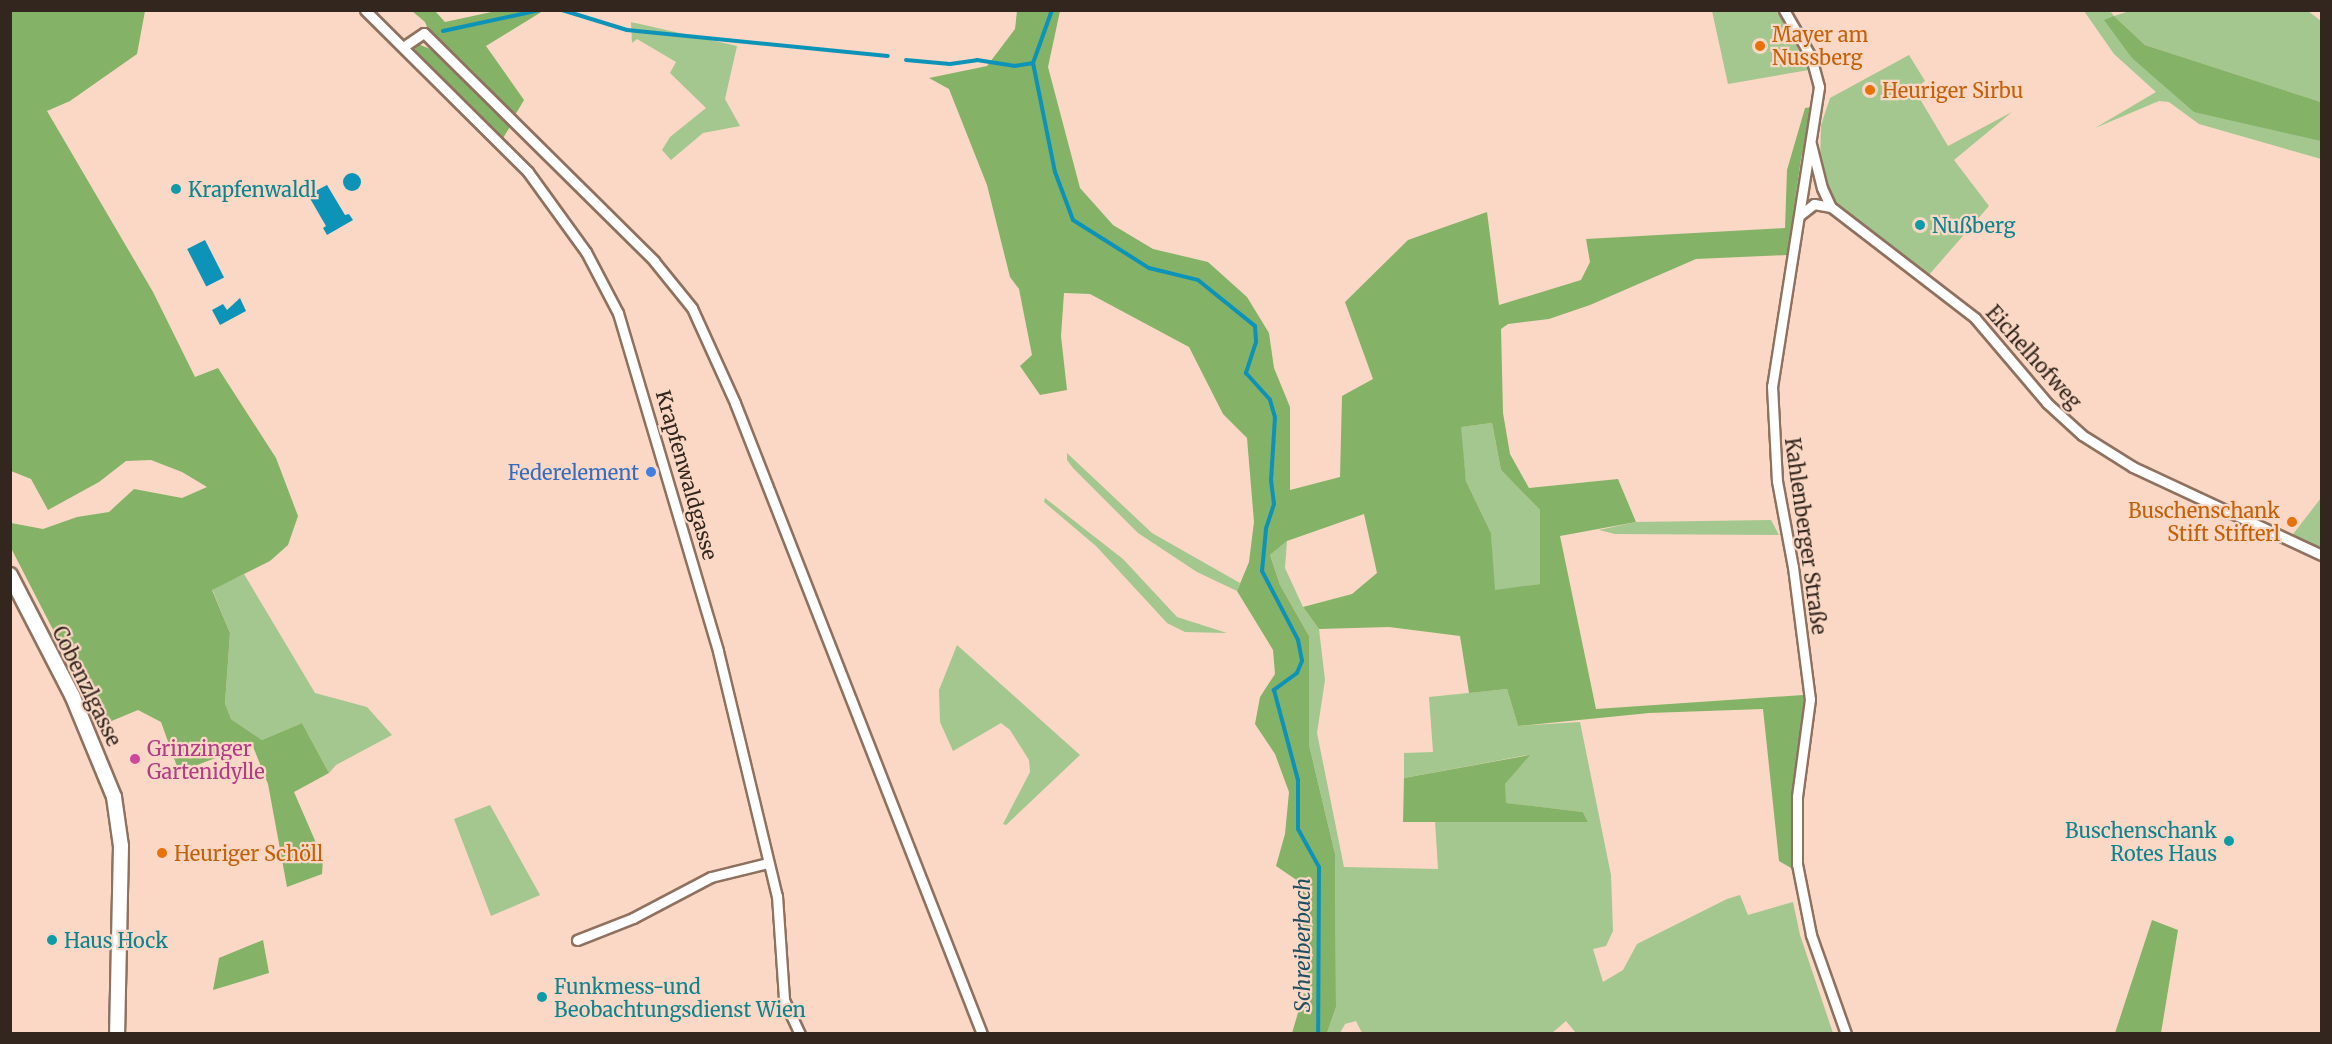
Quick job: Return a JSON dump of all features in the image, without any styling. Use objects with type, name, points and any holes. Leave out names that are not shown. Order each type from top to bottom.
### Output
[{"type":"street","name":"Krapfenwaldgasse","points":[[365,10],[491,132],[541,188],[573,231],[611,297],[638,372],[687,535],[779,908],[778,954],[784,1000],[800,1034]]},
{"type":"street","name":"Kahlenberger Straße","points":[[1784,10],[1811,57],[1819,81],[1818,106],[1810,141],[1773,371],[1774,458],[1794,567],[1810,699],[1797,797],[1798,878],[1811,935],[1846,1034]]},
{"type":"street","points":[[403,47],[424,33],[654,261],[696,315],[740,414],[982,1034]]},
{"type":"street","points":[[1810,141],[1822,188],[1831,207]]},
{"type":"street","points":[[1799,215],[1814,204],[1831,207]]},
{"type":"street","name":"Eichelhofweg","points":[[1831,207],[1975,318],[2047,403],[2093,443],[2161,480],[2322,555]]},
{"type":"street","name":"Cobenzlgasse","points":[[10,575],[72,695],[114,797],[121,846],[117,1034]]},
{"type":"street","points":[[577,940],[633,918],[711,877],[768,863]]},
{"type":"street","points":[[972,1034],[973,1014]]},
{"type":"green space","points":[[11,10],[145,11],[137,54],[70,101],[47,111],[153,292],[195,377],[218,368],[276,458],[298,516],[288,545],[270,561],[212,590],[230,633],[225,704],[231,719],[262,740],[302,723],[329,773],[294,792],[323,859],[322,874],[287,887],[268,784],[252,744],[179,772],[161,722],[138,710],[102,725],[11,548],[11,523],[43,529],[77,517],[109,512],[134,489],[182,498],[207,487],[182,472],[151,460],[126,461],[99,482],[48,510],[31,479],[11,471]]},
{"type":"green space","points":[[2133,10],[2308,11],[2321,21],[2321,102],[2145,45],[2114,16]]},
{"type":"green space","points":[[412,11],[435,11],[445,22],[496,11],[543,11],[486,46],[524,100],[514,117],[431,37],[425,22]]},
{"type":"green space","points":[[1017,11],[1060,11],[1048,67],[1080,188],[1113,225],[1153,249],[1208,262],[1247,297],[1269,333],[1274,368],[1290,407],[1290,490],[1340,477],[1342,396],[1373,379],[1345,302],[1408,240],[1487,212],[1499,305],[1581,280],[1590,262],[1586,239],[1785,228],[1787,170],[1805,108],[1813,107],[1801,159],[1787,255],[1696,259],[1590,305],[1549,319],[1508,324],[1501,329],[1503,413],[1510,454],[1529,488],[1618,479],[1636,522],[1560,536],[1596,709],[1803,695],[1804,719],[1791,800],[1791,868],[1779,861],[1763,709],[1649,713],[1518,726],[1507,689],[1469,693],[1460,636],[1389,627],[1319,629],[1303,607],[1352,594],[1377,573],[1364,514],[1287,541],[1270,555],[1280,585],[1309,636],[1309,745],[1335,854],[1336,1007],[1327,1033],[1292,1033],[1306,986],[1299,956],[1305,905],[1301,883],[1276,866],[1285,834],[1289,792],[1275,754],[1255,724],[1260,697],[1275,674],[1273,650],[1237,591],[1249,562],[1254,522],[1247,438],[1223,414],[1189,347],[1090,294],[1064,293],[1061,336],[1067,390],[1040,395],[1020,366],[1032,355],[1019,289],[1010,277],[987,185],[949,89],[929,78],[987,66],[1015,29]],"holes":[[[1492,423],[1501,470],[1540,510],[1540,584],[1495,590],[1491,533],[1466,481],[1461,427]]]},
{"type":"green space","name":"Mayer am Nussberg","points":[[1712,11],[1779,11],[1809,70],[1728,84]]},
{"type":"green space","points":[[2084,11],[2110,11],[2132,58],[2321,141],[2321,159],[2199,124],[2169,102],[2159,101],[2095,128],[2156,92],[2114,54]]},
{"type":"green space","points":[[2114,16],[2145,45],[2321,102],[2321,141],[2194,112],[2132,58],[2104,20]]},
{"type":"green space","points":[[631,22],[737,46],[725,99],[740,126],[703,133],[671,160],[662,150],[670,137],[706,108],[670,73],[676,62],[637,39],[632,43]]},
{"type":"green space","points":[[418,44],[435,51],[511,125],[503,138],[417,54],[414,46]]},
{"type":"green space","points":[[1909,55],[1925,81],[1914,89],[1948,146],[2012,112],[1954,160],[1989,206],[1928,276],[1855,224],[1836,205],[1820,162],[1821,125],[1830,98]]},
{"type":"green space","points":[[1492,423],[1501,470],[1540,510],[1541,584],[1494,591],[1491,533],[1466,481],[1460,427]]},
{"type":"green space","points":[[1067,453],[1152,533],[1240,583],[1237,591],[1197,572],[1138,533],[1073,468],[1067,460]]},
{"type":"green space","points":[[1045,498],[1123,559],[1177,617],[1227,633],[1185,632],[1167,623],[1096,546],[1044,502]]},
{"type":"green space","points":[[2321,498],[2321,551],[2290,538]]},
{"type":"green space","points":[[1771,520],[1779,535],[1615,534],[1599,530],[1636,522]]},
{"type":"green space","points":[[1287,541],[1285,568],[1303,607],[1319,629],[1325,680],[1317,733],[1344,867],[1438,869],[1435,821],[1588,822],[1583,812],[1505,803],[1505,784],[1528,755],[1404,778],[1404,753],[1433,752],[1429,697],[1507,689],[1518,726],[1580,722],[1611,875],[1613,931],[1606,946],[1593,949],[1603,982],[1623,970],[1637,944],[1727,899],[1740,895],[1748,915],[1793,902],[1800,935],[1833,1033],[1576,1033],[1566,1021],[1552,1033],[1362,1033],[1356,1021],[1345,1024],[1340,1033],[1327,1033],[1336,1007],[1335,854],[1309,745],[1309,636],[1280,585],[1270,555]]},
{"type":"green space","points":[[244,574],[315,693],[367,707],[392,735],[336,765],[329,773],[302,723],[262,740],[231,719],[225,705],[230,633],[212,589]]},
{"type":"green space","points":[[957,645],[1080,755],[1006,825],[1003,824],[1030,772],[1029,760],[1010,730],[1001,723],[953,751],[940,722],[939,690]]},
{"type":"green space","points":[[1530,755],[1505,784],[1506,803],[1583,812],[1588,822],[1403,822],[1404,778]]},
{"type":"green space","points":[[490,805],[540,895],[491,916],[454,819]]},
{"type":"green space","points":[[2152,920],[2178,930],[2161,1033],[2115,1033]]},
{"type":"green space","points":[[263,940],[269,973],[213,990],[219,958]]},
{"type":"water","points":[[348,173],[356,173],[361,178],[359,189],[348,191],[343,186],[343,178]]},
{"type":"water","points":[[327,185],[345,215],[349,214],[353,220],[327,235],[323,228],[326,226],[308,195]]},
{"type":"water","points":[[205,240],[224,277],[206,287],[187,249]]},
{"type":"water","points":[[240,298],[246,311],[220,325],[212,310],[223,304],[227,310]]},
{"type":"waterway","points":[[443,31],[540,10]]},
{"type":"waterway","points":[[562,10],[627,30],[888,56]]},
{"type":"waterway","name":"Schreiberbach","points":[[1052,10],[1033,63],[1055,172],[1073,220],[1149,268],[1198,280],[1255,326],[1256,342],[1246,373],[1270,400],[1275,417],[1271,480],[1274,504],[1266,529],[1262,571],[1298,640],[1302,661],[1297,673],[1274,690],[1298,780],[1298,829],[1319,867],[1318,1034]]},
{"type":"waterway","points":[[906,60],[950,64],[977,60],[1014,66],[1032,63]]},
{"type":"place","name":"Mayer am Nussberg","points":[[1760,46]]},
{"type":"place","name":"Heuriger Sirbu","points":[[1870,90]]},
{"type":"place","name":"Krapfenwaldl","points":[[176,189]]},
{"type":"place","name":"Nußberg","points":[[1920,225]]},
{"type":"place","name":"Federelement","points":[[651,472]]},
{"type":"place","name":"Buschenschank Stift Stifterl","points":[[2292,522]]},
{"type":"place","name":"Grinzinger Gartenidylle","points":[[135,759]]},
{"type":"place","name":"Buschenschank Rotes Haus","points":[[2229,841]]},
{"type":"place","name":"Heuriger Schöll","points":[[162,853]]},
{"type":"place","name":"Haus Hock","points":[[52,940]]},
{"type":"place","name":"Funkmess-und Beobachtungsdienst Wien","points":[[542,997]]}]
